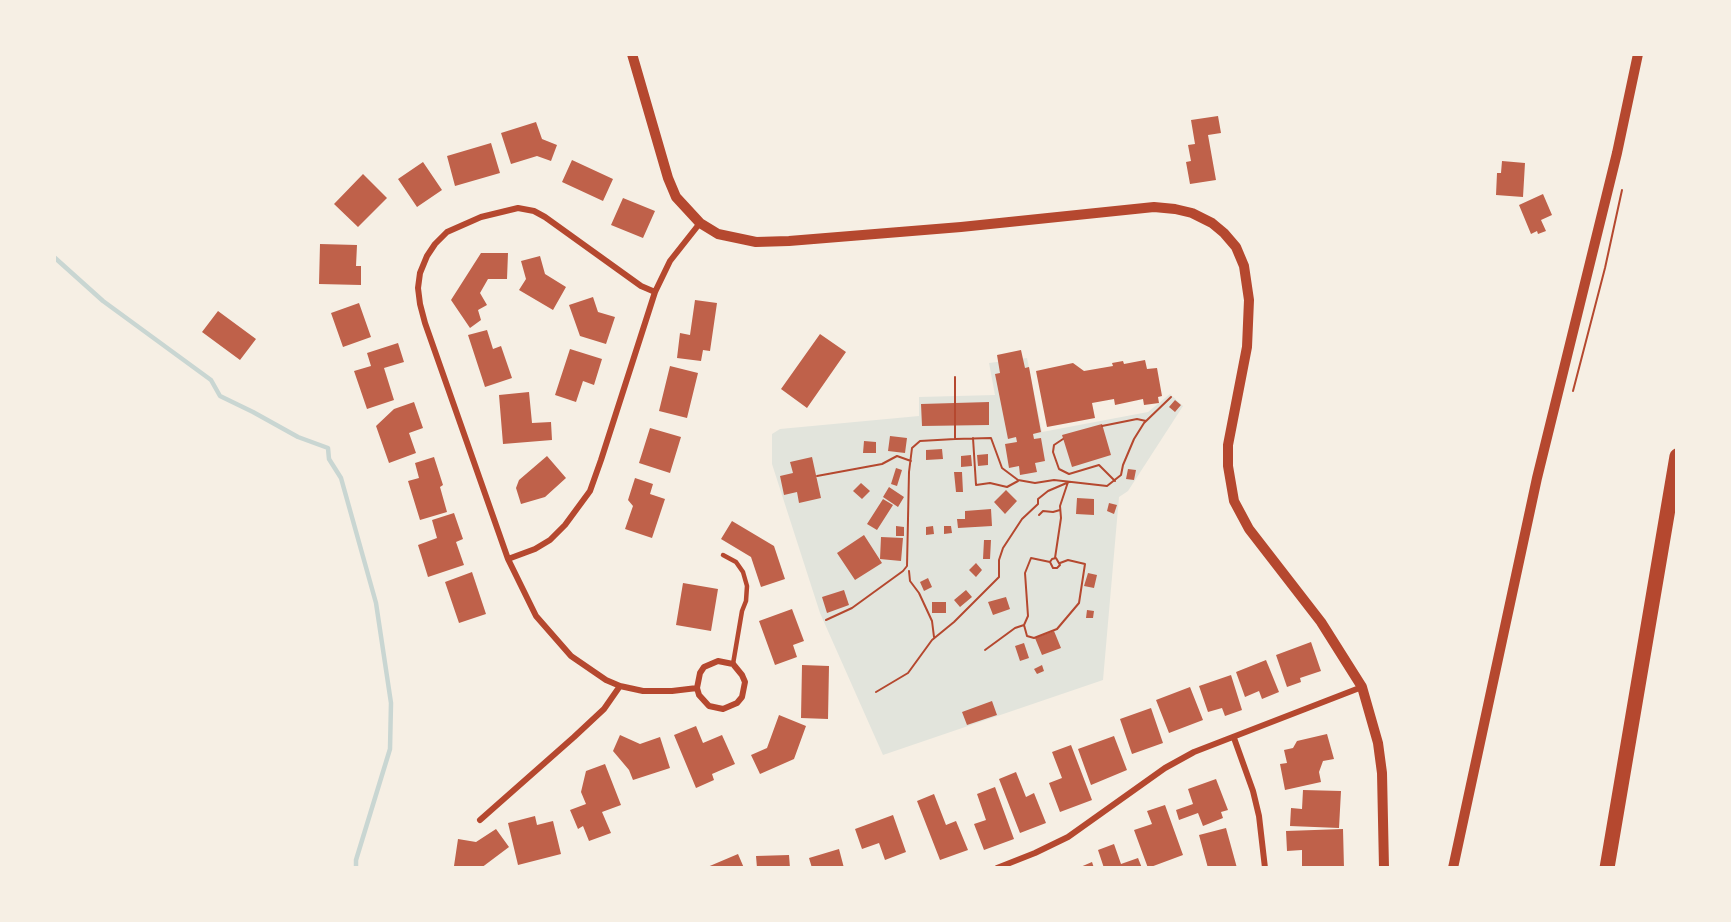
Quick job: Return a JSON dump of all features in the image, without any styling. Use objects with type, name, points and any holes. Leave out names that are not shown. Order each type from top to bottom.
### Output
[{"type":"highway","points":[[1607,868],[1677,456]]},
{"type":"street","points":[[632,54],[668,178],[676,197],[700,223],[718,234],[737,239],[767,242],[973,226],[1154,207],[1192,213],[1212,223],[1224,233],[1236,247],[1244,266],[1249,300],[1247,347],[1228,445],[1228,466],[1234,501],[1249,529],[1321,622],[1362,687],[1378,742],[1382,773],[1384,868]]},
{"type":"street","points":[[1453,868],[1537,478],[1615,164],[1638,54]]},
{"type":"street","points":[[655,292],[641,286],[545,217],[518,208],[481,217],[447,232],[435,244],[420,273],[418,288],[425,323],[508,559],[536,616],[572,656],[592,671],[620,686],[644,691],[697,688]]},
{"type":"street","points":[[508,559],[535,549],[550,540],[565,525],[590,491],[655,292],[670,261],[700,223]]},
{"type":"street","points":[[718,661],[733,664],[745,682],[742,697],[731,707],[716,709],[709,706],[699,695],[697,688],[700,673],[711,663],[718,661]]},
{"type":"street","points":[[480,820],[604,709],[620,686]]},
{"type":"street","points":[[997,868],[1068,837],[1094,821],[1165,768],[1194,752],[1362,687]]},
{"type":"street","points":[[1234,738],[1253,791],[1265,868]]},
{"type":"lane","points":[[723,555],[736,562],[743,572],[747,586],[733,664]]},
{"type":"path","points":[[1572,396],[1605,268],[1624,180]]},
{"type":"path","points":[[955,376],[955,439]]},
{"type":"path","points":[[826,620],[852,608],[907,566],[910,461],[912,448],[917,443],[991,438],[1002,468],[1018,480],[1035,483],[1054,480],[1107,486],[1121,475],[1134,439],[1146,421],[1171,397]]},
{"type":"path","points":[[1102,426],[1137,419],[1146,421]]},
{"type":"path","points":[[973,438],[976,485],[990,483],[1007,487],[1018,480]]},
{"type":"path","points":[[1063,439],[1054,445],[1053,452],[1059,468],[1069,474],[1099,465],[1114,481]]},
{"type":"path","points":[[817,476],[882,464],[897,456],[910,461]]},
{"type":"path","points":[[1050,562],[1055,558],[1060,506],[1068,482]]},
{"type":"path","points":[[876,692],[908,673],[934,638],[954,622],[999,577],[999,560],[1008,538],[1022,519],[1038,504],[1038,499],[1048,491],[1068,482]]},
{"type":"path","points":[[1039,515],[1043,511],[1060,510]]},
{"type":"path","points":[[1031,558],[1050,562],[1050,566],[1055,569],[1060,563],[1068,560],[1085,564],[1079,603],[1057,629],[1034,638],[1028,636],[1024,625],[1029,612],[1026,604],[1025,573],[1031,558]]},
{"type":"path","points":[[1055,558],[1060,563]]},
{"type":"path","points":[[909,571],[910,581],[919,593],[932,621],[934,638]]},
{"type":"path","points":[[985,650],[1015,628],[1024,625]]},
{"type":"shaded area","points":[[1027,358],[1042,432],[1148,412],[1170,394],[1183,406],[1128,491],[1119,497],[1103,680],[883,755],[820,613],[772,464],[772,434],[780,429],[919,416],[919,397],[995,395],[989,363]]},
{"type":"building","points":[[1218,116],[1221,133],[1208,135],[1216,180],[1190,184],[1186,162],[1191,161],[1188,145],[1195,144],[1191,120]]},
{"type":"building","points":[[536,122],[542,139],[557,145],[551,161],[537,156],[511,164],[501,133]]},
{"type":"building","points":[[491,143],[500,173],[455,186],[447,156]]},
{"type":"building","points":[[572,160],[613,179],[603,201],[562,182]]},
{"type":"building","points":[[1502,161],[1525,163],[1523,197],[1496,195],[1497,173],[1501,173]]},
{"type":"building","points":[[423,162],[442,190],[417,207],[398,179]]},
{"type":"building","points":[[363,174],[387,198],[358,227],[334,204]]},
{"type":"building","points":[[1543,194],[1552,215],[1541,220],[1546,231],[1531,234],[1519,205]]},
{"type":"building","points":[[623,198],[655,211],[643,238],[611,225]]},
{"type":"building","points":[[320,244],[357,245],[356,266],[361,266],[361,285],[319,284]]},
{"type":"building","points":[[481,253],[508,253],[507,279],[488,279],[480,293],[487,305],[478,310],[481,320],[470,328],[451,300]]},
{"type":"building","points":[[540,256],[545,274],[566,287],[553,310],[519,290],[526,279],[521,261]]},
{"type":"building","points":[[593,297],[598,312],[615,317],[606,344],[580,336],[569,305]]},
{"type":"building","points":[[695,300],[717,303],[710,351],[703,350],[701,361],[677,358],[680,333],[690,335]]},
{"type":"building","points":[[359,303],[371,337],[343,347],[331,313]]},
{"type":"building","points":[[218,311],[256,339],[240,360],[202,332]]},
{"type":"building","points":[[487,330],[493,349],[501,346],[512,378],[485,387],[468,335]]},
{"type":"building","points":[[820,334],[846,352],[807,408],[781,389]]},
{"type":"building","points":[[398,343],[404,362],[384,368],[394,400],[367,409],[354,371],[371,366],[367,353]]},
{"type":"building","points":[[570,349],[602,359],[594,385],[583,381],[576,402],[555,395]]},
{"type":"building","points":[[1021,350],[1025,368],[1029,367],[1041,432],[1033,434],[1034,439],[1041,438],[1045,461],[1035,463],[1037,472],[1020,475],[1019,466],[1009,468],[1005,444],[1017,442],[1016,437],[1008,439],[995,374],[1000,373],[997,355]]},
{"type":"building","points":[[1145,360],[1147,369],[1157,368],[1162,396],[1158,397],[1159,403],[1144,405],[1143,399],[1115,405],[1114,399],[1092,403],[1095,418],[1047,427],[1036,371],[1073,363],[1084,371],[1113,366],[1112,363],[1123,361],[1124,364]]},
{"type":"building","points":[[670,366],[698,373],[687,418],[659,411]]},
{"type":"building","points":[[529,392],[532,423],[551,422],[552,440],[503,444],[499,395]]},
{"type":"building","points":[[1175,400],[1181,405],[1175,412],[1169,407]]},
{"type":"building","points":[[414,402],[423,428],[409,433],[416,453],[389,463],[376,426],[394,409]]},
{"type":"building","points":[[989,402],[989,425],[922,426],[921,404]]},
{"type":"building","points":[[1102,424],[1111,455],[1072,467],[1062,435]]},
{"type":"building","points":[[650,428],[681,437],[670,473],[639,463]]},
{"type":"building","points":[[890,436],[907,438],[905,453],[888,451]]},
{"type":"building","points":[[864,441],[876,442],[876,453],[863,453]]},
{"type":"building","points":[[942,449],[943,459],[926,460],[926,450]]},
{"type":"building","points":[[988,454],[988,465],[978,466],[977,455]]},
{"type":"building","points":[[971,455],[972,466],[961,467],[961,456]]},
{"type":"building","points":[[547,456],[566,478],[545,497],[521,504],[516,488],[519,480]]},
{"type":"building","points":[[434,457],[443,485],[440,487],[447,512],[420,520],[408,481],[419,478],[415,463]]},
{"type":"building","points":[[812,457],[821,498],[799,503],[797,492],[784,495],[780,476],[793,473],[790,462]]},
{"type":"building","points":[[896,468],[902,470],[897,486],[891,484]]},
{"type":"building","points":[[1128,469],[1136,470],[1134,480],[1126,479]]},
{"type":"building","points":[[954,472],[962,472],[963,492],[956,492]]},
{"type":"building","points":[[635,478],[653,484],[650,494],[665,499],[652,538],[625,529],[633,506],[628,500]]},
{"type":"building","points":[[861,483],[870,491],[862,499],[853,491]]},
{"type":"building","points":[[889,487],[904,497],[898,507],[883,497]]},
{"type":"building","points":[[1006,490],[1017,501],[1005,514],[994,502]]},
{"type":"building","points":[[1077,498],[1094,499],[1094,515],[1076,514]]},
{"type":"building","points":[[883,499],[893,505],[877,530],[867,524]]},
{"type":"building","points":[[1109,503],[1117,505],[1114,514],[1107,511]]},
{"type":"building","points":[[991,509],[992,526],[958,528],[957,519],[965,519],[965,511]]},
{"type":"building","points":[[454,513],[463,539],[456,542],[464,565],[428,577],[418,545],[437,538],[432,520]]},
{"type":"building","points":[[732,521],[774,546],[785,579],[761,587],[751,557],[721,539]]},
{"type":"building","points":[[896,526],[904,527],[904,536],[896,536]]},
{"type":"building","points":[[933,526],[934,534],[926,535],[926,527]]},
{"type":"building","points":[[944,526],[951,526],[952,533],[944,534]]},
{"type":"building","points":[[864,535],[882,563],[855,580],[837,553]]},
{"type":"building","points":[[881,537],[903,538],[901,561],[880,559]]},
{"type":"building","points":[[984,540],[991,540],[990,559],[983,559]]},
{"type":"building","points":[[976,563],[982,570],[976,577],[969,570]]},
{"type":"building","points":[[472,572],[486,614],[459,623],[445,582]]},
{"type":"building","points":[[1088,573],[1097,575],[1094,588],[1084,586]]},
{"type":"building","points":[[928,578],[932,587],[924,591],[920,582]]},
{"type":"building","points":[[683,583],[718,589],[711,631],[676,625]]},
{"type":"building","points":[[844,590],[849,605],[827,613],[822,597]]},
{"type":"building","points":[[966,590],[972,597],[960,607],[954,600]]},
{"type":"building","points":[[1006,597],[1010,609],[993,615],[988,602]]},
{"type":"building","points":[[932,602],[946,602],[946,613],[932,613]]},
{"type":"building","points":[[792,609],[804,641],[793,645],[797,657],[775,665],[759,621]]},
{"type":"building","points":[[1087,610],[1094,611],[1093,618],[1086,618]]},
{"type":"building","points":[[1054,631],[1061,648],[1042,655],[1035,638]]},
{"type":"building","points":[[1311,642],[1321,671],[1300,678],[1301,682],[1287,687],[1276,655]]},
{"type":"building","points":[[1024,643],[1029,658],[1020,661],[1015,646]]},
{"type":"building","points":[[1266,660],[1279,692],[1262,699],[1259,691],[1245,697],[1236,672]]},
{"type":"building","points":[[802,665],[829,666],[828,719],[801,718]]},
{"type":"building","points":[[1042,665],[1044,671],[1037,674],[1034,669]]},
{"type":"building","points":[[1231,675],[1242,710],[1225,716],[1222,708],[1208,712],[1199,686]]},
{"type":"building","points":[[1190,687],[1203,720],[1169,733],[1156,700]]},
{"type":"building","points":[[992,701],[997,715],[967,725],[962,712]]},
{"type":"building","points":[[1151,708],[1163,743],[1132,754],[1120,719]]},
{"type":"building","points":[[779,715],[806,726],[794,759],[760,774],[751,755],[767,748]]},
{"type":"building","points":[[696,726],[703,743],[722,735],[735,764],[712,774],[714,780],[696,788],[674,735]]},
{"type":"building","points":[[1327,734],[1334,759],[1323,761],[1319,772],[1321,782],[1285,790],[1280,764],[1287,763],[1284,750],[1293,748],[1297,741]]},
{"type":"building","points":[[620,735],[640,744],[660,737],[670,768],[633,780],[629,770],[613,751]]},
{"type":"building","points":[[1114,736],[1127,770],[1091,785],[1078,749]]},
{"type":"building","points":[[1071,745],[1092,800],[1060,812],[1049,783],[1062,778],[1052,752]]},
{"type":"building","points":[[605,764],[621,805],[602,812],[611,833],[589,841],[583,826],[578,829],[570,810],[586,804],[581,792],[586,771]]},
{"type":"building","points":[[1016,772],[1026,797],[1034,793],[1046,823],[1020,833],[999,779]]},
{"type":"building","points":[[1216,779],[1228,810],[1221,812],[1223,818],[1203,826],[1198,813],[1179,820],[1176,810],[1193,804],[1188,789]]},
{"type":"building","points":[[995,787],[1014,839],[984,850],[974,824],[986,820],[977,794]]},
{"type":"building","points":[[1303,790],[1341,791],[1339,828],[1290,826],[1291,808],[1302,809]]},
{"type":"building","points":[[934,794],[946,825],[956,821],[968,850],[940,860],[917,801]]},
{"type":"building","points":[[1165,805],[1183,855],[1148,868],[1134,830],[1152,824],[1147,811]]},
{"type":"building","points":[[893,815],[906,852],[885,860],[879,843],[862,849],[855,829]]},
{"type":"building","points":[[535,816],[537,825],[553,821],[561,854],[518,865],[508,823]]},
{"type":"building","points":[[1226,828],[1237,868],[1208,868],[1199,835]]},
{"type":"building","points":[[496,829],[509,847],[481,868],[454,866],[458,839],[476,842]]},
{"type":"building","points":[[1343,829],[1344,868],[1302,868],[1302,850],[1287,851],[1286,831]]},
{"type":"building","points":[[1114,844],[1121,864],[1138,858],[1142,868],[1104,868],[1098,850]]},
{"type":"building","points":[[839,849],[844,868],[812,868],[809,858]]},
{"type":"building","points":[[738,854],[744,868],[705,868]]},
{"type":"building","points":[[789,855],[790,868],[757,868],[756,856]]},
{"type":"building","points":[[1092,862],[1094,868],[1078,868]]},
{"type":"waterway","points":[[54,257],[103,301],[211,380],[220,396],[298,437],[328,448],[329,459],[341,478],[376,603],[391,703],[390,749],[356,860],[356,868]]}]
